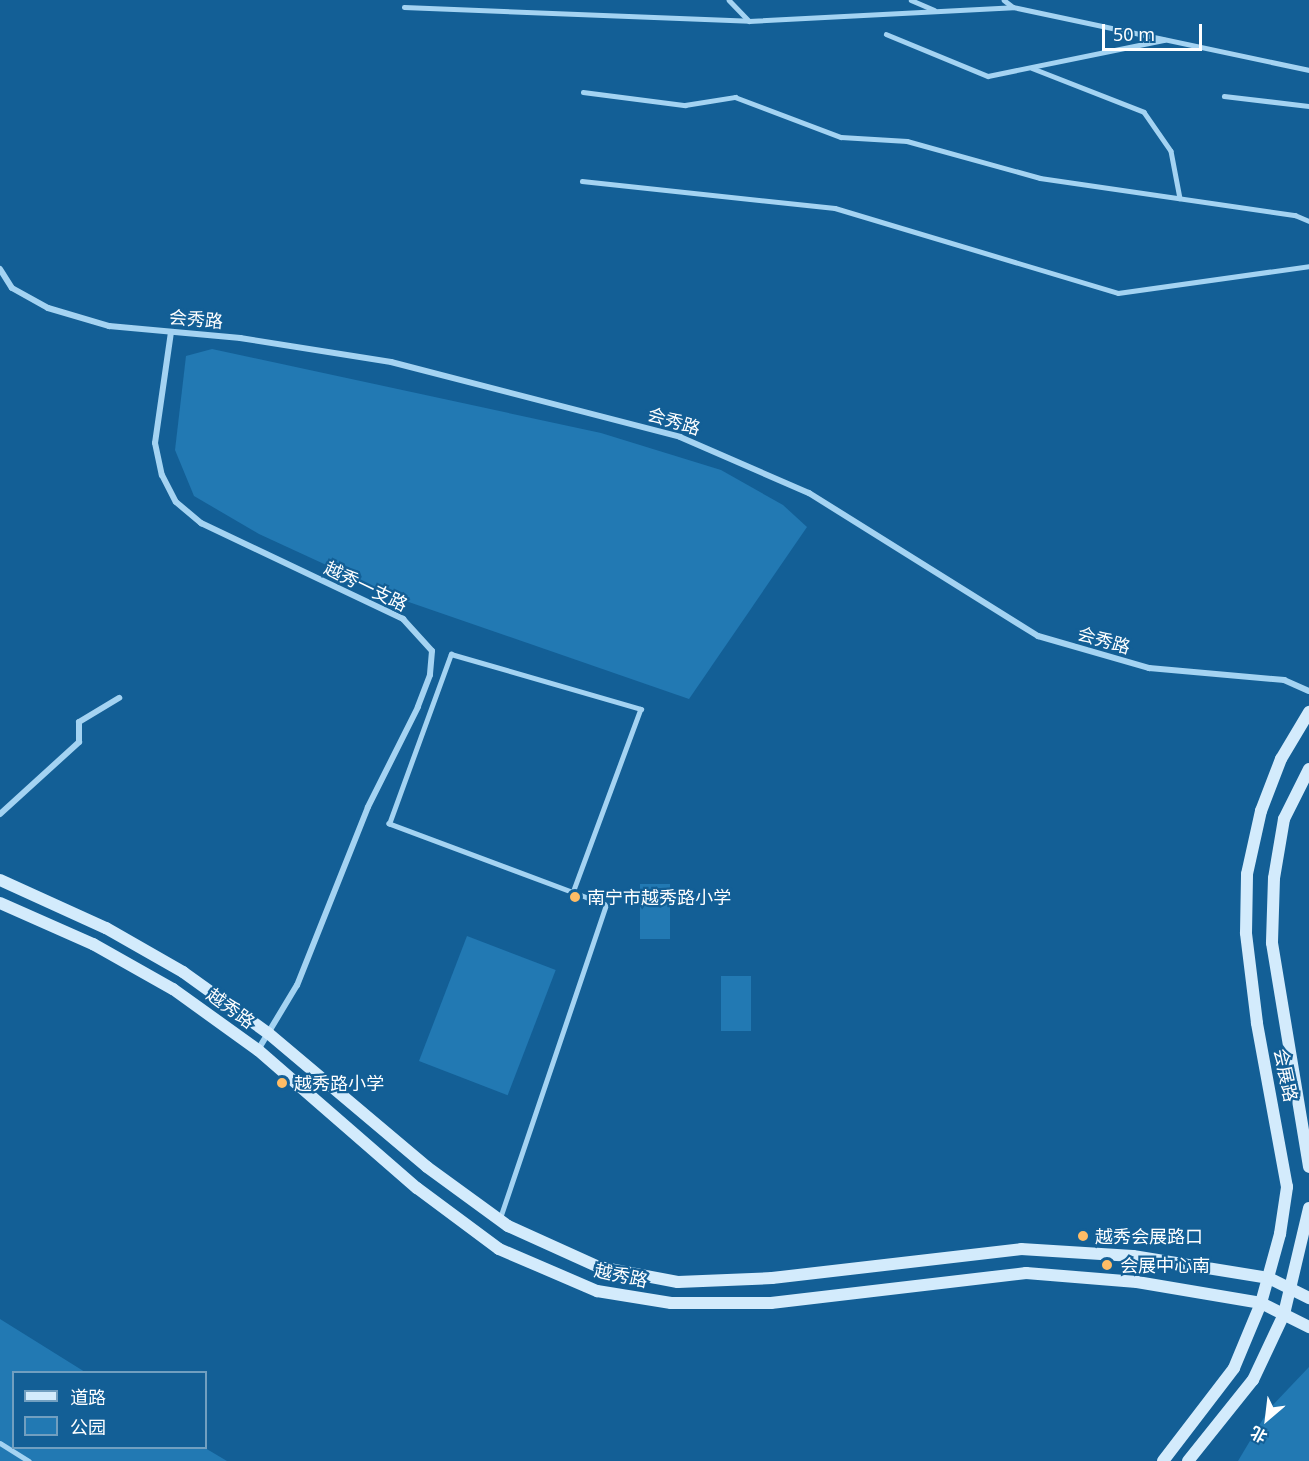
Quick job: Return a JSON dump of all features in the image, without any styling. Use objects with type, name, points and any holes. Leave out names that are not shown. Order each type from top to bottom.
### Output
[{"type":"main road","name":"会展路","points":[[1163,1461],[1234,1368],[1261,1304],[1269,1278],[1287,1186],[1257,1023],[1246,933],[1247,874],[1261,811],[1281,759],[1309,712]]},
{"type":"main road","name":"会展路","points":[[1309,769],[1284,819],[1274,878],[1272,943],[1309,1167]]},
{"type":"main road","name":"越秀路","points":[[0,880],[106,928],[174,966],[268,1033],[427,1167],[499,1220],[599,1267],[678,1282],[772,1278],[1021,1249],[1133,1256],[1269,1278],[1309,1298]]},
{"type":"main road","name":"越秀路","points":[[0,903],[93,944],[173,989],[258,1050],[417,1188],[499,1249],[597,1291],[671,1303],[771,1303],[1026,1273],[1137,1282],[1261,1304],[1309,1327]]},
{"type":"main road","points":[[1188,1461],[1253,1380],[1294,1289],[1309,1208]]},
{"type":"street","name":"会秀路","points":[[0,269],[12,288],[48,308],[109,326],[171,332],[391,362],[680,437],[809,493],[1038,636],[1149,668],[1284,680],[1309,691]]},
{"type":"street","name":"越秀一支路","points":[[171,332],[155,443],[162,475],[176,502],[201,523],[403,619],[432,651],[430,675],[418,707],[368,807],[297,985],[258,1050]]},
{"type":"street","points":[[0,814],[78,742],[80,722],[119,698]]},
{"type":"lane","points":[[729,0],[749,21]]},
{"type":"lane","points":[[911,0],[937,11]]},
{"type":"lane","points":[[1004,0],[1013,7]]},
{"type":"lane","points":[[404,7],[749,21],[1013,7],[1309,70]]},
{"type":"lane","points":[[886,34],[987,76],[1166,40]]},
{"type":"lane","points":[[1030,67],[1144,112],[1171,151],[1180,198]]},
{"type":"lane","points":[[583,92],[686,105],[735,97],[841,137],[907,141],[1040,178],[1295,214],[1309,221]]},
{"type":"lane","points":[[1224,96],[1309,106]]},
{"type":"lane","points":[[582,181],[835,208],[1118,293],[1309,266]]},
{"type":"lane","points":[[499,1220],[606,905],[573,893],[389,824],[451,654],[641,710],[573,893]]},
{"type":"lane","points":[[0,1443],[29,1461]]},
{"type":"green space","points":[[212,349],[601,433],[721,470],[783,505],[807,527],[689,699],[400,599],[259,534],[194,496],[175,450],[186,356]]},
{"type":"green space","points":[[640,884],[670,884],[670,939],[640,939]]},
{"type":"green space","points":[[467,936],[556,970],[508,1095],[419,1061]]},
{"type":"green space","points":[[721,976],[751,976],[751,1031],[721,1031]]},
{"type":"green space","points":[[0,1319],[83,1371],[12,1371],[12,1449],[207,1449],[227,1461],[0,1461]]},
{"type":"green space","points":[[1309,1367],[1309,1461],[1238,1461],[1269,1409]]},
{"type":"place","name":"南宁市越秀路小学","points":[[575,897]]},
{"type":"place","name":"越秀路小学","points":[[282,1083]]},
{"type":"place","name":"越秀会展路口","points":[[1083,1236]]},
{"type":"place","name":"会展中心南","points":[[1107,1265]]}]
